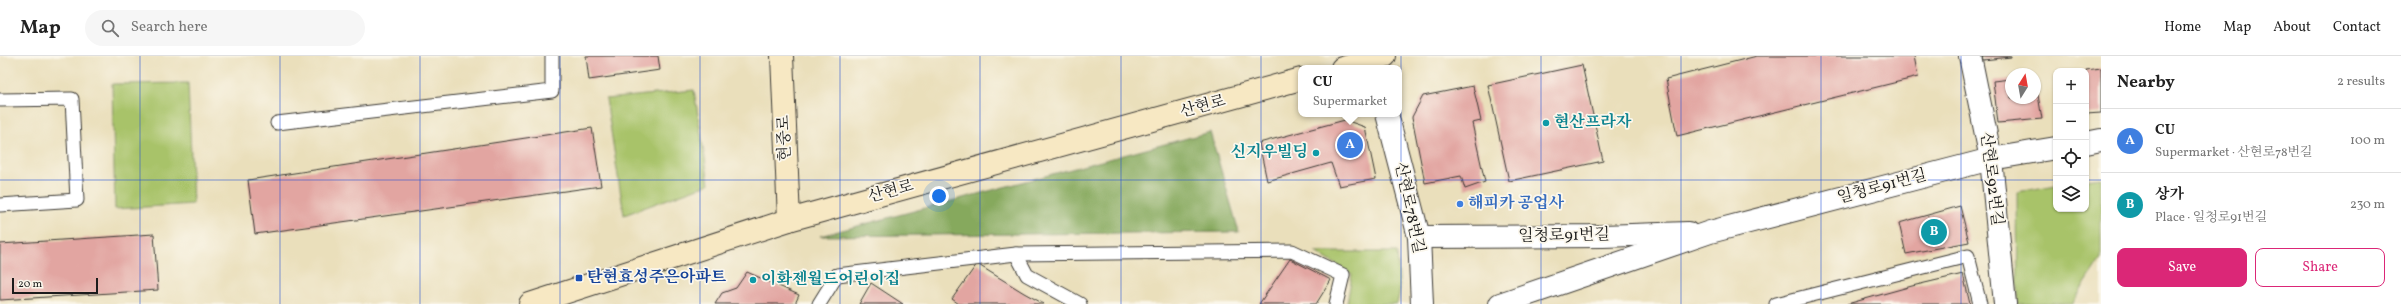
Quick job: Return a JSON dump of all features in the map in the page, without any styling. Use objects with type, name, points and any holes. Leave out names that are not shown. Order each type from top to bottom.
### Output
[{"type":"main road","name":"현중로","points":[[782,56],[789,220]]},
{"type":"main road","points":[[1353,65],[1372,60]]},
{"type":"main road","name":"산현로","points":[[530,304],[789,220],[1298,80]]},
{"type":"street","name":"산현로92번길","points":[[1970,56],[1991,159],[2005,304]]},
{"type":"street","name":"산현로78번길","points":[[1388,117],[1419,238],[1422,304]]},
{"type":"street","points":[[2089,142],[2101,140]]},
{"type":"street","name":"일청로91번길","points":[[1500,304],[1710,232],[1991,159],[2053,149]]},
{"type":"street","name":"일청로91번길","points":[[1419,238],[1603,236],[1710,232]]},
{"type":"lane","points":[[277,124],[552,91],[552,56]]},
{"type":"lane","points":[[0,100],[72,99],[77,200],[0,205]]},
{"type":"lane","points":[[819,304],[837,275],[1016,254],[1292,251],[1343,275],[1336,304]]},
{"type":"lane","points":[[1016,254],[1027,275],[1080,304]]},
{"type":"lane","points":[[1776,304],[1968,256],[1980,304]]},
{"type":"green space","points":[[188,83],[193,204],[115,209],[112,84]]},
{"type":"green space","points":[[694,90],[709,184],[624,215],[606,99]]},
{"type":"green space","points":[[1210,132],[1239,232],[820,236]]},
{"type":"green space","points":[[2101,178],[2101,259],[2072,304],[2018,304],[2017,192],[2053,186],[2053,212],[2089,212],[2089,180]]},
{"type":"green space","points":[[1315,252],[1397,252],[1400,290],[1397,304],[1347,304],[1352,274]]},
{"type":"building","points":[[586,56],[658,56],[660,70],[589,80]]},
{"type":"building","points":[[1757,56],[1914,56],[1918,77],[1677,136],[1666,79]]},
{"type":"building","points":[[1982,56],[2011,56],[2011,57],[1983,60]]},
{"type":"building","name":"현산프라자","points":[[1582,65],[1603,161],[1509,181],[1488,85]]},
{"type":"building","points":[[2101,68],[2101,113],[2089,114],[2089,70]]},
{"type":"building","points":[[2005,80],[2005,104],[2040,104],[2042,119],[1998,123],[1993,81]]},
{"type":"building","points":[[1473,86],[1481,121],[1472,123],[1485,182],[1465,189],[1461,176],[1425,183],[1412,117],[1423,96]]},
{"type":"building","name":"신지우빌딩","points":[[1345,120],[1365,127],[1376,179],[1339,186],[1331,163],[1267,181],[1259,143]]},
{"type":"building","points":[[592,128],[601,186],[255,234],[248,180]]},
{"type":"building","points":[[1960,206],[1969,242],[1906,254],[1899,223]]},
{"type":"building","points":[[154,234],[158,290],[0,300],[0,244]]},
{"type":"building","points":[[1290,259],[1331,280],[1316,304],[1259,304]]},
{"type":"building","points":[[977,264],[1044,304],[959,304],[952,299]]},
{"type":"building","name":"이화젠월드어린이집","points":[[747,272],[799,295],[795,304],[715,304],[722,293],[736,288]]},
{"type":"building","points":[[1963,274],[1970,304],[1847,304],[1912,286]]},
{"type":"building","points":[[871,283],[903,304],[859,304]]},
{"type":"place","name":"현산프라자","points":[[1546,123]]},
{"type":"place","name":"CU","points":[[1350,145]]},
{"type":"place","name":"신지우빌딩","points":[[1316,153]]},
{"type":"place","name":"해피카 공업사","points":[[1460,204]]},
{"type":"place","name":"상가","points":[[1934,232]]},
{"type":"place","name":"탄현효성주은아파트","points":[[579,278]]},
{"type":"place","name":"이화젠월드어린이집","points":[[753,280]]}]
